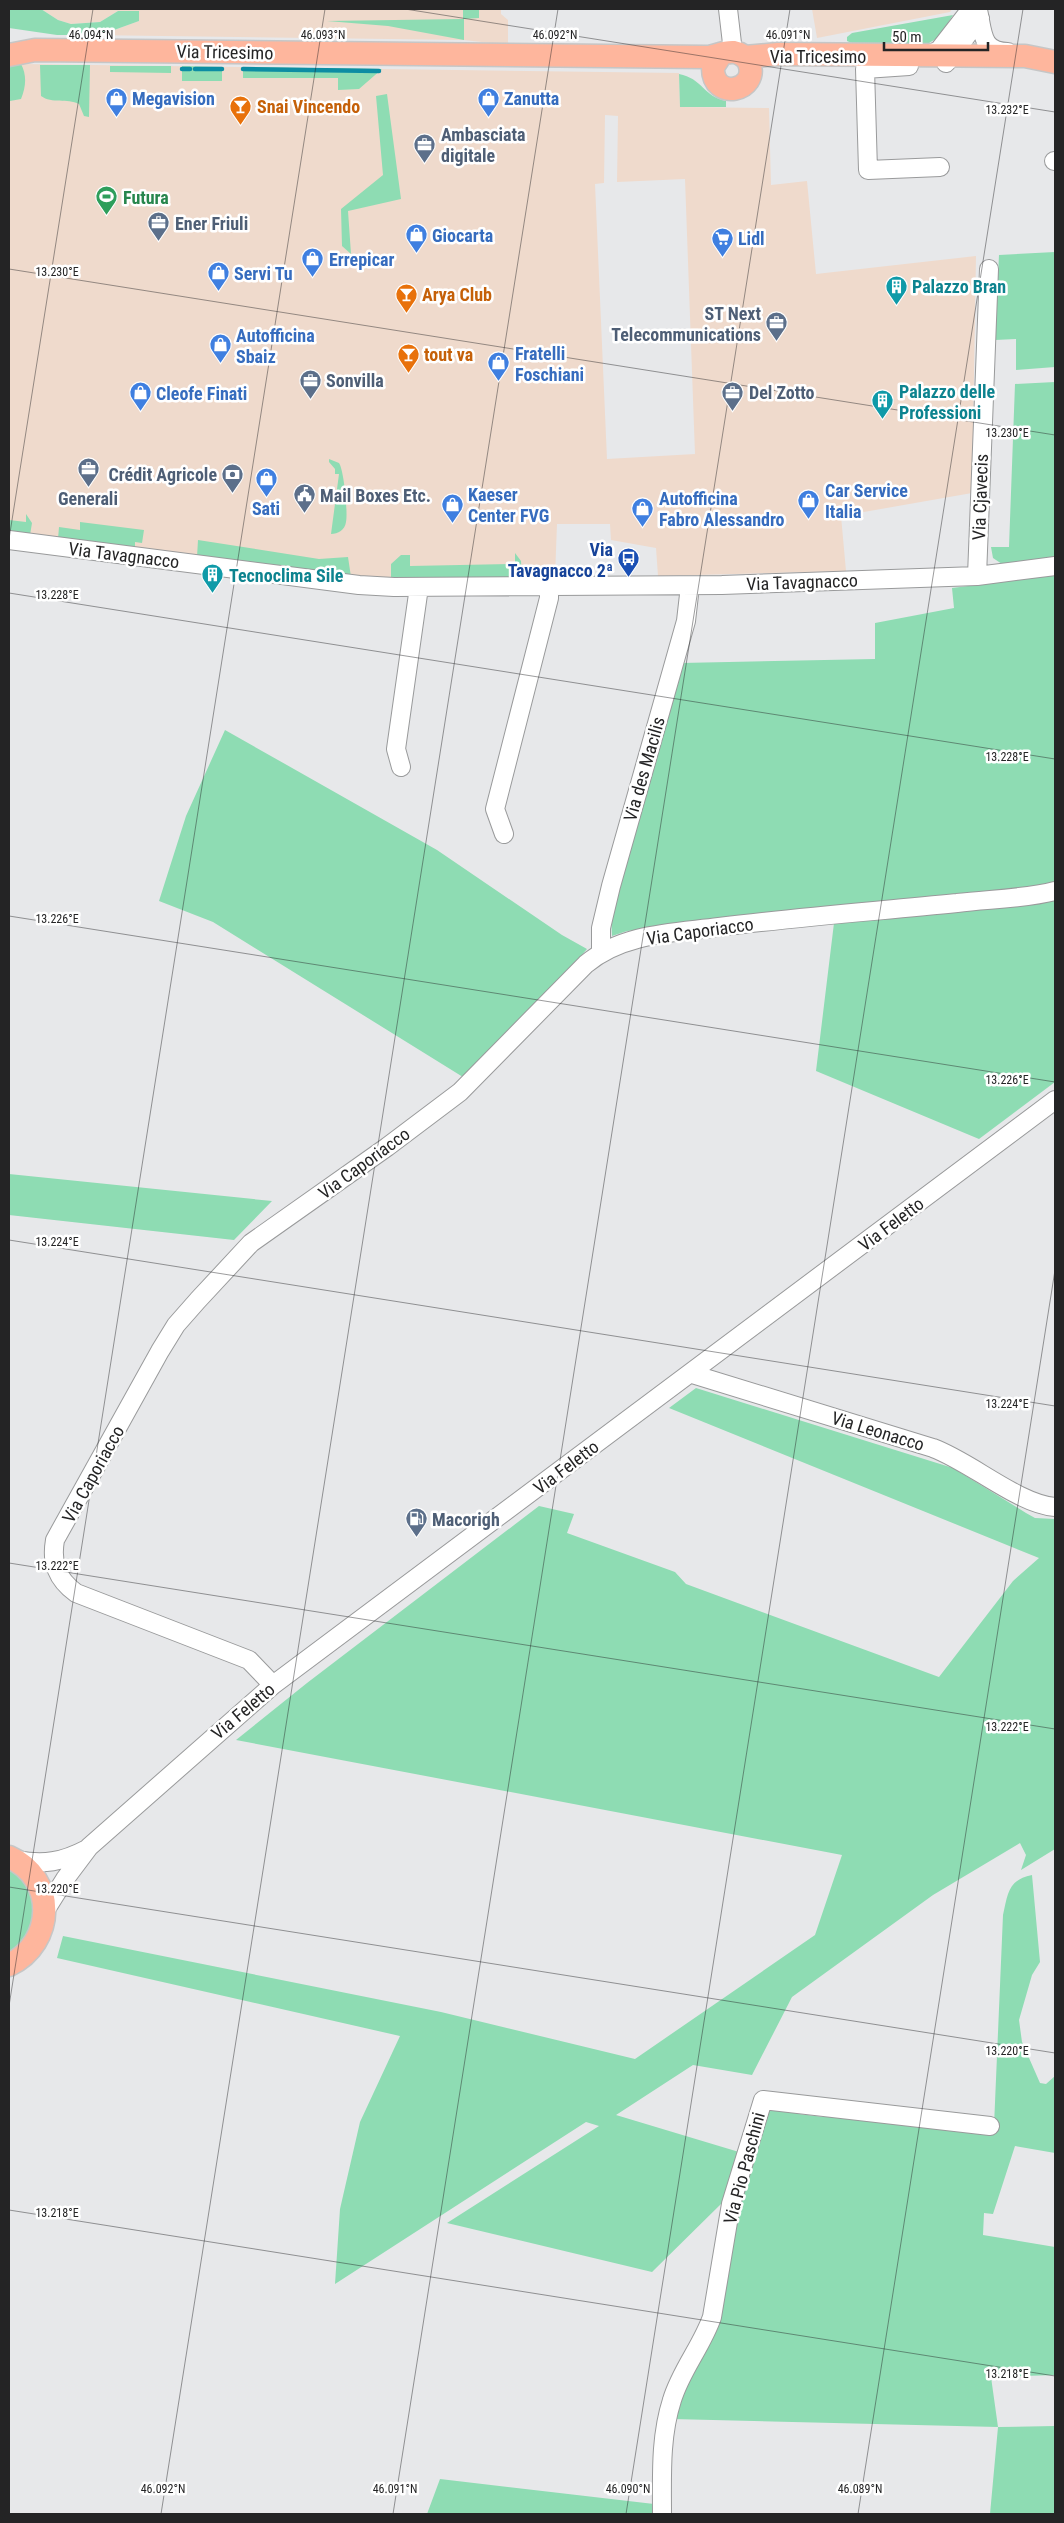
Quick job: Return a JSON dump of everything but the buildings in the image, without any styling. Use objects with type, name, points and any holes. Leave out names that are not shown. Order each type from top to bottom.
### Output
[{"type":"main road","name":"Via Tricesimo","points":[[9,42],[20,52],[599,57],[737,60],[778,67],[865,69],[1024,70],[1050,61]]},
{"type":"main road","name":"Via Tricesimo","points":[[737,60],[778,54],[952,56],[1050,61]]},
{"type":"main road","name":"Via Tricesimo","points":[[599,57],[682,66],[714,77],[720,85],[733,89],[745,84],[737,60]]},
{"type":"main road","points":[[714,77],[713,67],[737,60]]},
{"type":"main road","points":[[9,1964],[22,1957],[35,1945],[42,1929],[46,1911],[42,1891],[36,1880],[13,1859]]},
{"type":"street","points":[[728,9],[737,60]]},
{"type":"street","points":[[927,56],[939,50],[976,12]]},
{"type":"street","points":[[952,56],[976,12]]},
{"type":"street","points":[[976,12],[986,42],[992,50],[1022,52],[1050,61]]},
{"type":"street","name":"Via Tricesimo","points":[[940,167],[868,170],[865,69],[886,66],[940,66],[952,56]]},
{"type":"street","name":"Via Cjavecis","points":[[977,576],[989,269]]},
{"type":"street","name":"Via Tavagnacco","points":[[9,540],[359,585],[419,587],[549,585],[690,586],[977,576],[1055,566]]},
{"type":"street","points":[[504,834],[496,809],[549,598],[549,585]]},
{"type":"street","name":"Via des Macilis","points":[[601,952],[601,928],[611,886],[686,621],[690,586]]},
{"type":"street","points":[[401,767],[396,748],[419,587]]},
{"type":"street","name":"Via Caporiacco","points":[[273,1685],[249,1660],[76,1593],[67,1586],[53,1560],[56,1540],[160,1351],[176,1326],[202,1295],[251,1243],[387,1147],[460,1092],[601,952],[633,939],[677,932],[1055,891]]},
{"type":"street","name":"Via Feletto","points":[[46,1911],[65,1879],[89,1848],[273,1685],[692,1374],[1055,1100]]},
{"type":"street","name":"Via Leonacco","points":[[692,1374],[933,1448],[960,1459],[1030,1500],[1055,1506]]},
{"type":"street","name":"Via Feletto","points":[[13,1859],[35,1864],[55,1863],[89,1848]]},
{"type":"street","name":"Via Pio Paschini","points":[[662,2514],[662,2451],[672,2399],[706,2333],[712,2317],[731,2204],[763,2100],[990,2126]]},
{"type":"shaded area","points":[[41,9],[501,9],[501,14],[508,20],[508,45],[464,40],[87,35],[103,34],[139,21],[118,11],[100,22],[71,24],[58,20]]},
{"type":"shaded area","points":[[812,9],[952,9],[950,12],[817,38]]},
{"type":"shaded area","points":[[21,64],[679,73],[680,107],[769,108],[771,185],[807,181],[816,274],[976,256],[972,493],[841,516],[846,571],[658,576],[656,548],[611,540],[610,524],[557,524],[555,577],[375,580],[9,532],[9,66]],"holes":[[[605,115],[618,116],[617,182],[685,179],[695,454],[607,459],[595,184],[604,183]]]},
{"type":"green space","points":[[9,9],[41,9],[58,20],[71,24],[100,22],[118,11],[139,11],[139,21],[103,34],[57,35],[9,28]]},
{"type":"green space","points":[[463,9],[479,9],[479,18],[464,19],[464,40],[388,26],[327,21],[463,19]]},
{"type":"green space","points":[[953,15],[939,37],[929,43],[854,44],[847,41],[847,37],[852,33]]},
{"type":"green space","points":[[21,64],[25,77],[23,95],[21,99],[10,101],[9,105],[9,66]]},
{"type":"green space","points":[[40,65],[90,65],[89,117],[84,116],[79,104],[70,101],[50,100],[41,96]]},
{"type":"green space","points":[[110,66],[171,66],[171,73],[110,72]]},
{"type":"green space","points":[[182,66],[222,67],[222,81],[182,81]]},
{"type":"green space","points":[[243,67],[382,69],[359,89],[338,90],[338,78],[243,78]]},
{"type":"green space","points":[[679,74],[693,79],[713,96],[726,101],[726,107],[680,107]]},
{"type":"green space","points":[[387,94],[401,199],[348,211],[351,254],[342,246],[341,209],[383,175],[376,96]]},
{"type":"green space","points":[[1055,252],[1055,367],[1016,370],[1016,339],[995,340],[999,255]]},
{"type":"green space","points":[[1055,382],[1055,557],[1002,564],[993,558],[991,547],[1009,547],[1015,384]]},
{"type":"green space","points":[[329,459],[339,463],[341,467],[346,510],[346,522],[343,529],[331,534],[339,474],[335,474],[335,469],[329,462]]},
{"type":"green space","points":[[26,514],[32,523],[30,535],[9,532],[9,520],[26,522]]},
{"type":"green space","points":[[80,522],[144,530],[142,543],[135,542],[135,549],[58,539],[59,527],[80,530]]},
{"type":"green space","points":[[198,540],[319,559],[348,557],[351,577],[197,557]]},
{"type":"green space","points":[[515,553],[521,561],[522,578],[391,579],[391,564],[401,555],[410,555],[410,566],[515,564]]},
{"type":"green space","points":[[1055,575],[1055,884],[627,931],[612,936],[611,916],[681,663],[875,659],[875,623],[954,608],[952,588]]},
{"type":"green space","points":[[225,730],[437,850],[562,935],[587,949],[471,1082],[213,922],[159,901],[186,816]]},
{"type":"green space","points":[[1055,897],[1055,1082],[979,1139],[816,1071],[834,923]]},
{"type":"green space","points":[[9,1174],[272,1201],[234,1240],[9,1215]]},
{"type":"green space","points":[[696,1388],[953,1468],[1035,1518],[1055,1519],[1055,1849],[1021,1870],[1026,1855],[1020,1843],[933,1895],[792,1997],[752,2075],[693,2065],[616,2115],[739,2152],[722,2203],[652,2272],[447,2223],[599,2126],[586,2122],[335,2284],[340,2209],[360,2122],[400,2036],[57,1958],[63,1936],[441,2012],[635,2059],[815,1935],[842,1855],[236,1740],[307,1683],[539,1506],[574,1514],[567,1533],[675,1572],[686,1584],[939,1677],[1013,1581],[1039,1558],[669,1408]]},
{"type":"green space","points":[[9,1865],[33,1890],[35,1922],[19,1947],[9,1953]]},
{"type":"green space","points":[[1032,1875],[1040,1962],[1032,1975],[1019,2020],[1022,2042],[1040,2083],[1046,2084],[1055,2076],[1055,2153],[1015,2146],[993,2214],[984,2213],[983,2235],[1055,2247],[1055,2375],[991,2377],[998,2427],[672,2419],[700,2356],[736,2204],[762,2117],[770,2109],[796,2107],[799,2114],[824,2117],[836,2113],[994,2126],[1003,1915],[1010,1889],[1018,1880]]},
{"type":"green space","points":[[1055,2426],[1055,2514],[990,2514],[998,2427]]},
{"type":"green space","points":[[440,2479],[654,2504],[654,2514],[427,2514]]},
{"type":"waterway","points":[[182,69],[190,69]]},
{"type":"waterway","points":[[195,69],[222,69]]},
{"type":"waterway","points":[[243,69],[379,71]]},
{"type":"place","name":"Megavision","points":[[116,117]]},
{"type":"place","name":"Zanutta","points":[[488,117]]},
{"type":"place","name":"Snai Vincendo","points":[[241,125]]},
{"type":"place","name":"Ambasciata digitale","points":[[425,163]]},
{"type":"place","name":"Futura","points":[[107,216]]},
{"type":"place","name":"Ener Friuli","points":[[159,242]]},
{"type":"place","name":"Giocarta","points":[[416,254]]},
{"type":"place","name":"Lidl","points":[[722,257]]},
{"type":"place","name":"Errepicar","points":[[313,278]]},
{"type":"place","name":"Servi Tu","points":[[218,292]]},
{"type":"place","name":"Palazzo Bran","points":[[896,305]]},
{"type":"place","name":"Arya Club","points":[[406,313]]},
{"type":"place","name":"ST Next Telecommunications","points":[[777,342]]},
{"type":"place","name":"Autofficina Sbaiz","points":[[220,364]]},
{"type":"place","name":"tout va","points":[[408,373]]},
{"type":"place","name":"Fratelli Foschiani","points":[[499,382]]},
{"type":"place","name":"Sonvilla","points":[[310,399]]},
{"type":"place","name":"Del Zotto","points":[[733,411]]},
{"type":"place","name":"Cleofe Finati","points":[[140,412]]},
{"type":"place","name":"Palazzo delle Professioni","points":[[883,420]]},
{"type":"place","name":"Generali","points":[[88,487]]},
{"type":"place","name":"Crédit Agricole","points":[[233,493]]},
{"type":"place","name":"Sati","points":[[266,497]]},
{"type":"place","name":"Mail Boxes Etc.","points":[[304,514]]},
{"type":"place","name":"Car Service Italia","points":[[809,519]]},
{"type":"place","name":"Kaeser Center FVG","points":[[452,523]]},
{"type":"place","name":"Autofficina Fabro Alessandro","points":[[643,527]]},
{"type":"place","name":"Via Tavagnacco 2ª","points":[[629,578]]},
{"type":"place","name":"Tecnoclima Sile","points":[[213,594]]},
{"type":"place","name":"Macorigh","points":[[416,1538]]}]
